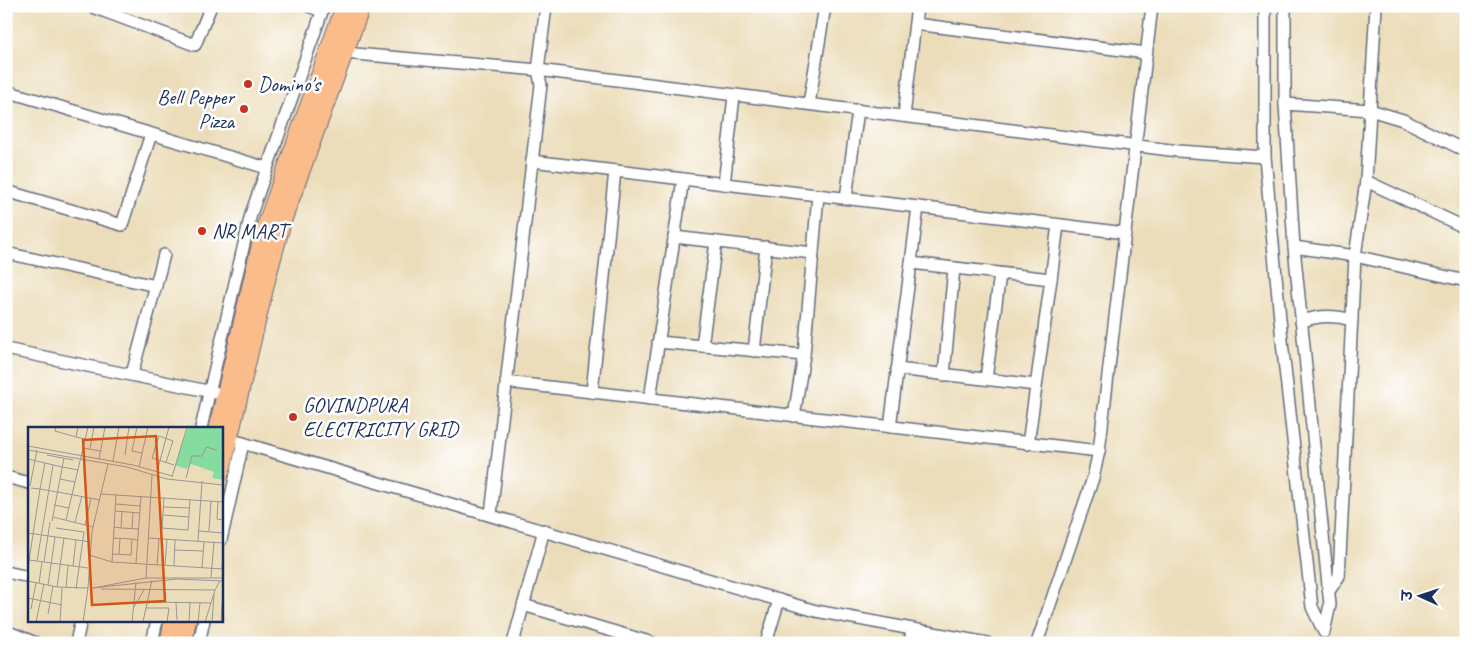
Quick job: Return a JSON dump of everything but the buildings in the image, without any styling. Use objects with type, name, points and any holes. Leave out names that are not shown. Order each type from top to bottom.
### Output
[{"type":"main road","points":[[228,437],[218,393],[264,232],[345,6]]},
{"type":"main road","points":[[222,465],[282,220],[361,6]]},
{"type":"main road","points":[[168,643],[173,622]]},
{"type":"main road","points":[[182,643],[187,622]]},
{"type":"street","points":[[90,6],[195,45],[211,6]]},
{"type":"street","points":[[201,427],[218,393],[251,214],[323,9],[308,6]]},
{"type":"street","points":[[490,514],[541,85],[538,70],[546,6]]},
{"type":"street","points":[[809,104],[825,6]]},
{"type":"street","points":[[904,116],[917,6]]},
{"type":"street","points":[[1037,643],[1093,478],[1099,451],[1152,6]]},
{"type":"street","points":[[1265,6],[1265,157],[1283,351],[1312,607],[1325,637]]},
{"type":"street","points":[[1285,6],[1285,104],[1294,247],[1330,605],[1325,637]]},
{"type":"street","points":[[1329,591],[1339,576],[1355,256],[1366,181],[1376,6]]},
{"type":"street","points":[[915,24],[1146,53]]},
{"type":"street","points":[[344,52],[538,70],[1178,151],[1265,157]]},
{"type":"street","points":[[6,91],[267,168]]},
{"type":"street","points":[[724,184],[734,96]]},
{"type":"street","points":[[1285,104],[1370,110],[1403,120],[1466,151]]},
{"type":"street","points":[[846,198],[858,110]]},
{"type":"street","points":[[1265,124],[1287,124]]},
{"type":"street","points":[[6,191],[122,225],[151,134]]},
{"type":"street","points":[[532,161],[846,198],[1125,234]]},
{"type":"street","points":[[592,392],[615,171]]},
{"type":"street","points":[[650,399],[683,179]]},
{"type":"street","points":[[1366,181],[1466,228]]},
{"type":"street","points":[[794,416],[804,355],[818,195]]},
{"type":"street","points":[[890,428],[918,207]]},
{"type":"street","points":[[1028,444],[1058,225]]},
{"type":"street","points":[[674,238],[813,253]]},
{"type":"street","points":[[702,346],[716,242]]},
{"type":"street","points":[[1294,247],[1355,256],[1466,281]]},
{"type":"street","points":[[754,350],[766,248]]},
{"type":"street","points":[[6,253],[156,286]]},
{"type":"street","points":[[132,374],[164,256]]},
{"type":"street","points":[[911,263],[1051,279]]},
{"type":"street","points":[[944,375],[954,268]]},
{"type":"street","points":[[986,380],[1000,274]]},
{"type":"street","points":[[1301,322],[1327,316],[1352,320]]},
{"type":"street","points":[[658,342],[804,355]]},
{"type":"street","points":[[6,349],[218,393]]},
{"type":"street","points":[[897,369],[1036,385]]},
{"type":"street","points":[[506,382],[1099,451]]},
{"type":"street","points":[[222,525],[228,437],[816,611],[987,643]]},
{"type":"street","points":[[6,478],[28,483]]},
{"type":"street","points":[[513,643],[544,530]]},
{"type":"street","points":[[6,572],[28,576]]},
{"type":"street","points":[[766,643],[779,600]]},
{"type":"street","points":[[523,605],[653,643]]},
{"type":"street","points":[[76,643],[81,622]]},
{"type":"street","points":[[152,643],[157,622]]},
{"type":"street","points":[[199,643],[204,622]]},
{"type":"street","points":[[910,643],[912,629]]},
{"type":"street","points":[[6,631],[36,643]]},
{"type":"place","name":"Domino's","points":[[248,84]]},
{"type":"place","name":"Bell Pepper Pizza","points":[[244,109]]},
{"type":"place","name":"NR MART","points":[[202,231]]},
{"type":"place","name":"GOVINDPURA ELECTRICITY GRID","points":[[293,417]]}]
